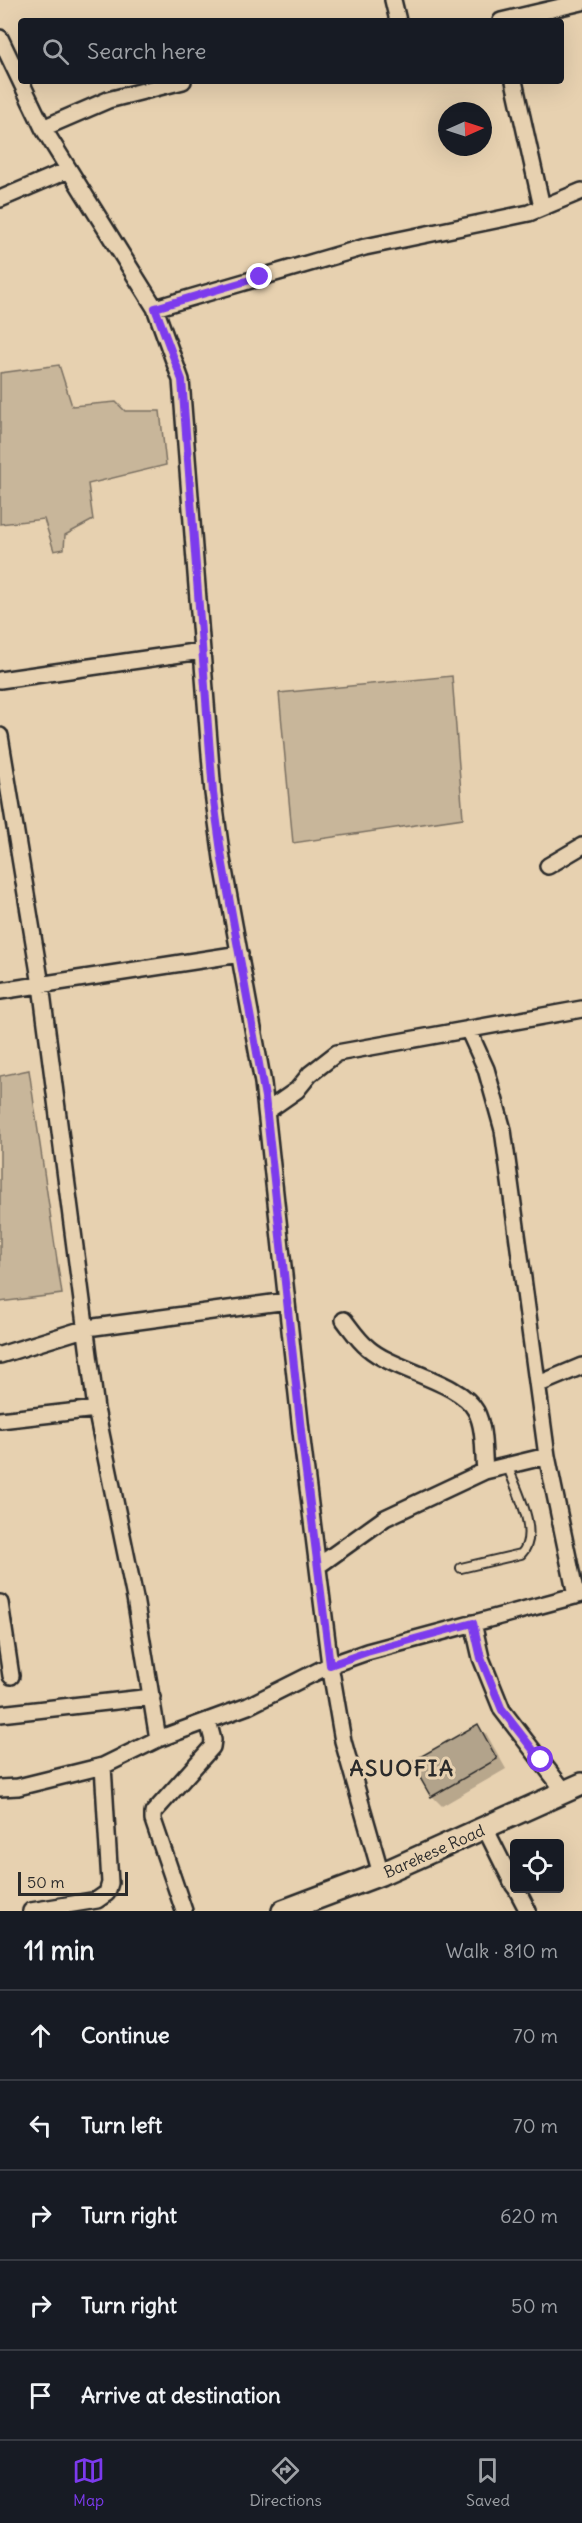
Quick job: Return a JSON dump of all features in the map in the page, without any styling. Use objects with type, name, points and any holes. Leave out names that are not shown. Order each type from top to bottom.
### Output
[{"type":"main road","name":"Barekese Road","points":[[283,1911],[381,1874],[573,1788]]},
{"type":"street","points":[[393,0],[397,18]]},
{"type":"street","points":[[514,18],[582,2]]},
{"type":"street","points":[[0,38],[18,76]]},
{"type":"street","points":[[22,84],[43,128],[155,308],[182,380],[213,793],[267,1111],[330,1665],[346,1751],[381,1874]]},
{"type":"street","points":[[43,128],[108,100],[171,84]]},
{"type":"street","points":[[515,84],[542,207]]},
{"type":"street","points":[[0,199],[68,170]]},
{"type":"street","points":[[155,308],[365,247],[519,215],[582,191]]},
{"type":"street","points":[[0,680],[201,651]]},
{"type":"street","points":[[0,742],[41,985],[62,1161],[87,1328],[96,1409],[152,1697],[158,1739]]},
{"type":"street","points":[[548,866],[582,846]]},
{"type":"street","points":[[0,991],[240,954]]},
{"type":"street","points":[[267,1111],[297,1090],[310,1074],[337,1053],[582,1009]]},
{"type":"street","points":[[0,1788],[18,1787],[103,1766],[158,1739],[248,1706],[330,1665],[367,1652],[579,1595],[547,1456],[503,1130],[486,1069],[468,1029]]},
{"type":"street","points":[[0,1355],[87,1328],[287,1301]]},
{"type":"street","points":[[344,1320],[368,1349],[408,1371],[440,1383],[466,1400],[476,1411],[481,1426],[485,1471]]},
{"type":"street","points":[[539,1384],[582,1366]]},
{"type":"street","points":[[0,1420],[96,1409]]},
{"type":"street","points":[[318,1566],[385,1518],[485,1471],[547,1456]]},
{"type":"street","points":[[0,1603],[11,1676]]},
{"type":"street","points":[[473,1623],[481,1658],[502,1710],[573,1788]]},
{"type":"street","points":[[0,1714],[152,1697]]},
{"type":"street","points":[[184,1911],[153,1820],[153,1812],[212,1747],[213,1740],[208,1721]]},
{"type":"street","points":[[31,1911],[98,1899],[107,1893],[110,1883],[103,1766]]},
{"type":"street","points":[[485,1828],[510,1877]]},
{"type":"street","points":[[518,1893],[528,1911]]},
{"type":"lane","points":[[461,1568],[522,1554],[528,1547],[530,1536],[508,1467]]},
{"type":"shaded area","points":[[59,365],[72,406],[116,402],[125,411],[160,411],[166,465],[88,484],[93,520],[65,535],[64,549],[54,551],[44,519],[0,524],[0,373]]},
{"type":"shaded area","points":[[452,676],[463,818],[293,843],[279,693]]},
{"type":"shaded area","points":[[29,1070],[62,1294],[0,1302],[0,1076]]},
{"type":"building","points":[[478,1724],[497,1759],[431,1797],[411,1762]]},
{"type":"district","name":"ASUOFIA","points":[[402,1768]]},
{"type":"route","points":[[260,277],[155,308],[166,332],[182,380],[213,793],[222,859],[253,1019],[265,1097],[302,1440],[330,1665],[367,1652],[473,1623],[481,1658],[502,1710],[541,1760]]}]
